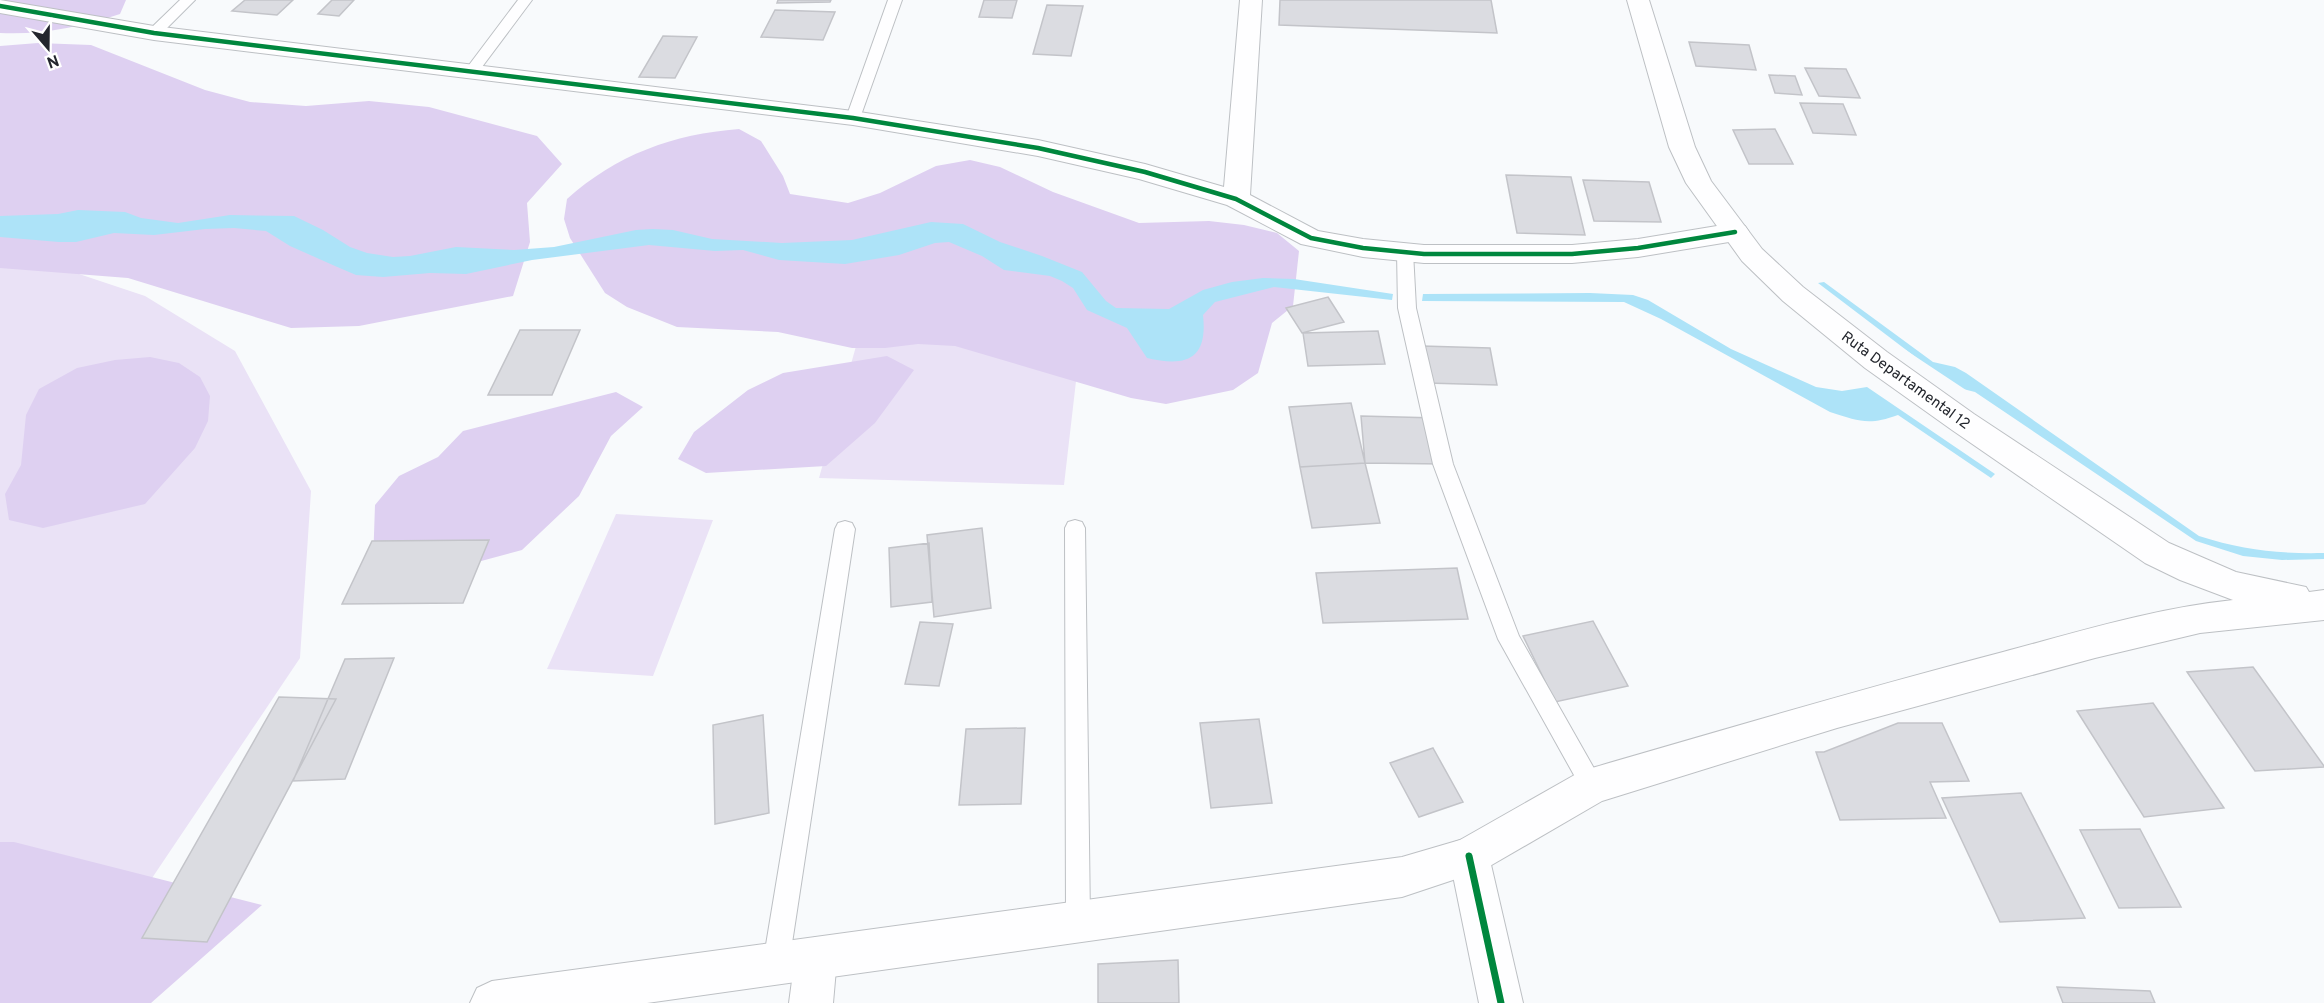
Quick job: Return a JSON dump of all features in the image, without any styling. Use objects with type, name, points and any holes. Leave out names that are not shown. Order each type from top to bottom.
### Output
[{"type":"street","points":[[1236,199],[1251,0]]},
{"type":"street","name":"Ruta Departamental 12","points":[[1638,0],[1682,147],[1699,183],[1752,255],[1793,294],[1876,360],[1963,423],[2157,553],[2192,570],[2234,586],[2289,597],[2324,599]]},
{"type":"street","points":[[0,6],[154,33],[853,118],[1048,151],[1145,172],[1236,199],[1311,238],[1363,248],[1424,254],[1572,254],[1638,248],[1735,232]]},
{"type":"street","points":[[492,1003],[1078,920],[1402,877],[1469,856],[1592,786],[1838,712],[2095,643],[2200,618],[2324,605]]},
{"type":"street","points":[[1469,856],[1501,1003]]},
{"type":"street","points":[[796,961],[811,1003]]},
{"type":"lane","points":[[154,33],[188,0]]},
{"type":"lane","points":[[471,72],[525,0]]},
{"type":"lane","points":[[853,118],[895,0]]},
{"type":"lane","points":[[1406,252],[1407,308],[1443,464],[1505,628],[1592,786]]},
{"type":"lane","points":[[1075,528],[1078,920]]},
{"type":"lane","points":[[796,961],[845,530]]},
{"type":"shaded area","points":[[0,0],[126,0],[120,14],[105,19],[31,33],[0,33]]},
{"type":"shaded area","points":[[38,43],[91,45],[205,90],[250,102],[306,106],[369,101],[429,107],[537,136],[562,164],[527,203],[530,242],[513,296],[359,326],[291,328],[128,278],[0,268],[0,46]]},
{"type":"shaded area","points":[[739,129],[761,141],[783,176],[790,194],[848,203],[880,193],[936,166],[970,160],[1000,167],[1053,192],[1139,223],[1209,221],[1244,225],[1277,233],[1299,251],[1293,306],[1272,323],[1258,373],[1233,390],[1166,404],[1131,398],[955,346],[918,344],[885,348],[852,348],[778,332],[677,327],[627,307],[605,293],[570,238],[564,219],[567,199],[605,170],[647,149],[691,136]]},
{"type":"shaded area","points":[[31,258],[145,296],[235,351],[311,491],[300,658],[68,1003],[0,1003],[0,261]]},
{"type":"shaded area","points":[[860,332],[1081,338],[1064,485],[819,478]]},
{"type":"shaded area","points":[[887,356],[914,370],[875,423],[826,466],[706,473],[678,459],[694,432],[748,390],[783,373]]},
{"type":"shaded area","points":[[150,357],[179,363],[200,377],[210,396],[208,421],[195,448],[145,504],[43,528],[9,520],[5,494],[21,465],[26,415],[39,389],[77,368],[115,360]]},
{"type":"shaded area","points":[[616,392],[643,407],[611,436],[579,496],[522,550],[396,584],[373,564],[375,505],[399,476],[438,457],[463,431]]},
{"type":"shaded area","points":[[616,514],[713,520],[653,676],[547,669]]},
{"type":"shaded area","points":[[0,842],[14,842],[262,905],[151,1003],[0,1003]]},
{"type":"water","points":[[78,210],[125,212],[141,218],[178,223],[230,215],[294,216],[350,247],[367,253],[393,257],[456,247],[514,250],[554,247],[636,230],[653,229],[673,230],[712,239],[782,243],[852,240],[931,222],[963,224],[1000,242],[1082,272],[1106,301],[1116,308],[1169,309],[1203,290],[1232,282],[1263,278],[1294,279],[1393,294],[1392,300],[1274,287],[1215,302],[1203,315],[1204,330],[1198,351],[1192,357],[1183,360],[1161,361],[1147,358],[1127,328],[1087,310],[1073,288],[1062,281],[1050,276],[1004,270],[982,256],[949,242],[935,243],[899,255],[845,264],[779,260],[743,250],[715,251],[649,245],[532,260],[466,274],[430,273],[383,277],[356,275],[290,246],[266,231],[234,228],[154,235],[114,233],[76,242],[0,237],[0,216],[58,214]]},
{"type":"water","points":[[1824,282],[1933,362],[1955,367],[1966,373],[2199,536],[2261,550],[2324,553],[2324,559],[2282,560],[2243,556],[2196,541],[1975,392],[1955,387],[1818,283]]},
{"type":"water","points":[[1423,294],[1633,295],[1648,300],[1731,349],[1816,387],[1842,391],[1867,387],[1995,474],[1991,478],[1898,415],[1864,421],[1830,412],[1661,319],[1624,302],[1422,301]]},
{"type":"pier","points":[[1886,337],[1972,394],[1953,389],[1919,366],[1919,362]]},
{"type":"building","points":[[245,0],[293,0],[277,15],[232,11]]},
{"type":"building","points":[[332,0],[354,0],[339,16],[318,14]]},
{"type":"building","points":[[778,0],[831,0],[830,2],[777,3]]},
{"type":"building","points":[[984,0],[1017,0],[1012,18],[979,17]]},
{"type":"building","points":[[1280,0],[1491,0],[1497,33],[1279,25]]},
{"type":"building","points":[[1047,5],[1083,6],[1071,56],[1033,54]]},
{"type":"building","points":[[775,10],[835,12],[823,40],[761,37]]},
{"type":"building","points":[[663,36],[697,37],[675,78],[639,77]]},
{"type":"building","points":[[1689,42],[1749,45],[1756,70],[1696,66]]},
{"type":"building","points":[[1805,68],[1846,69],[1860,98],[1819,96]]},
{"type":"building","points":[[1769,75],[1795,76],[1802,95],[1775,93]]},
{"type":"building","points":[[1800,103],[1843,104],[1856,135],[1813,133]]},
{"type":"building","points":[[1775,129],[1793,164],[1749,164],[1733,130]]},
{"type":"building","points":[[1506,175],[1571,177],[1585,235],[1517,233]]},
{"type":"building","points":[[1583,180],[1649,182],[1661,222],[1594,221]]},
{"type":"building","points":[[1328,297],[1344,322],[1302,333],[1286,308]]},
{"type":"building","points":[[520,330],[580,330],[552,395],[488,395]]},
{"type":"building","points":[[1378,331],[1385,364],[1308,366],[1303,333]]},
{"type":"building","points":[[1422,346],[1490,348],[1497,385],[1427,383]]},
{"type":"building","points":[[1351,403],[1365,463],[1300,467],[1289,407]]},
{"type":"building","points":[[1361,416],[1437,418],[1443,464],[1365,463]]},
{"type":"building","points":[[1365,463],[1380,523],[1312,528],[1300,467]]},
{"type":"building","points":[[982,528],[991,608],[934,617],[927,535]]},
{"type":"building","points":[[489,540],[463,603],[342,604],[372,541]]},
{"type":"building","points":[[929,543],[932,602],[891,607],[889,548]]},
{"type":"building","points":[[1457,568],[1468,619],[1323,623],[1316,573]]},
{"type":"building","points":[[1593,621],[1628,686],[1555,702],[1523,636]]},
{"type":"building","points":[[920,622],[953,624],[939,686],[905,684]]},
{"type":"building","points":[[394,658],[345,779],[293,781],[345,659]]},
{"type":"building","points":[[2253,667],[2324,767],[2255,771],[2187,672]]},
{"type":"building","points":[[279,697],[336,699],[207,942],[142,938]]},
{"type":"building","points":[[2153,703],[2224,808],[2144,817],[2077,711]]},
{"type":"building","points":[[763,715],[769,813],[715,824],[713,725]]},
{"type":"building","points":[[1259,719],[1272,803],[1211,808],[1200,723]]},
{"type":"building","points":[[1898,723],[1942,723],[1969,781],[1930,782],[1946,818],[1840,820],[1816,752],[1824,752]]},
{"type":"building","points":[[1025,728],[1021,804],[959,805],[966,729]]},
{"type":"building","points":[[1433,748],[1463,802],[1419,817],[1390,763]]},
{"type":"building","points":[[2021,793],[2085,918],[2000,922],[1942,798]]},
{"type":"building","points":[[2140,829],[2181,907],[2119,908],[2080,830]]},
{"type":"building","points":[[1178,960],[1179,1003],[1098,1003],[1098,964]]},
{"type":"building","points":[[2057,987],[2150,991],[2155,1003],[2063,1003]]},
{"type":"cycle path","points":[[0,6],[154,33],[853,118],[1038,148],[1145,172],[1236,199],[1311,238],[1363,248],[1424,254],[1572,254],[1638,248],[1735,232]]},
{"type":"cycle path","points":[[1469,856],[1501,1003]]}]
